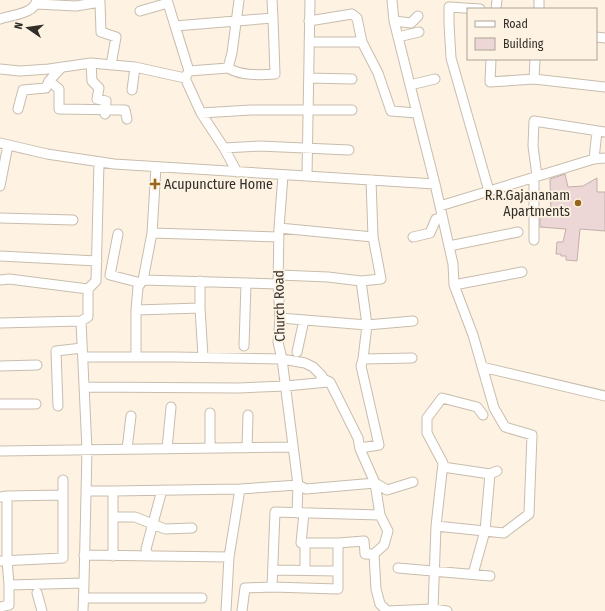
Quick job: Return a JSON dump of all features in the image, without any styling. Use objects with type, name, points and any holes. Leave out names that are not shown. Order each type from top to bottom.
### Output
[{"type":"street","points":[[228,68],[232,53],[239,0]]},
{"type":"street","points":[[0,69],[20,71],[61,68],[91,63],[135,67],[187,75],[228,68],[235,72],[260,75],[275,74],[272,0]]},
{"type":"street","points":[[307,176],[310,0]]},
{"type":"street","points":[[392,0],[394,21],[435,184],[453,264],[454,285],[473,335],[494,408],[505,427],[532,436],[529,514],[504,533],[436,526]]},
{"type":"street","points":[[0,19],[30,10],[36,2],[76,6],[99,1],[101,32],[116,36],[111,65]]},
{"type":"street","points":[[140,11],[167,1],[175,26],[187,75],[201,113],[224,148],[237,172]]},
{"type":"street","points":[[475,8],[448,3],[451,58],[489,191]]},
{"type":"street","points":[[310,20],[352,14],[357,18],[362,42],[378,73],[391,111],[417,113]]},
{"type":"street","points":[[394,21],[412,24],[418,16]]},
{"type":"street","points":[[175,26],[273,18]]},
{"type":"street","points":[[398,37],[419,32]]},
{"type":"street","points":[[309,42],[362,42]]},
{"type":"street","points":[[491,60],[490,82],[534,79],[605,87]]},
{"type":"street","points":[[534,79],[535,60]]},
{"type":"street","points":[[91,63],[92,82],[99,88],[97,99],[106,101],[105,111]]},
{"type":"street","points":[[132,90],[135,67]]},
{"type":"street","points":[[18,109],[23,90],[46,88],[49,81],[61,68]]},
{"type":"street","points":[[309,78],[352,79]]},
{"type":"street","points":[[410,85],[434,79]]},
{"type":"street","points":[[49,81],[59,89],[59,109],[105,111],[125,110],[127,118]]},
{"type":"street","points":[[201,113],[251,110],[352,110]]},
{"type":"street","points":[[440,206],[536,177],[601,159],[601,131],[534,121],[533,146],[536,177],[534,240]]},
{"type":"street","points":[[0,186],[4,144],[47,154],[114,164],[435,184]]},
{"type":"street","points":[[224,148],[258,146],[349,150]]},
{"type":"street","points":[[0,323],[81,321],[88,318],[88,289],[96,281],[99,162]]},
{"type":"street","points":[[136,357],[136,310],[138,287],[142,281],[152,233],[156,167]]},
{"type":"street","name":"Church Road","points":[[283,175],[279,232],[278,279],[280,318],[278,342],[286,386],[298,485],[302,543],[305,543],[305,570]]},
{"type":"street","points":[[118,234],[110,275],[142,281],[246,283],[278,279],[328,276],[361,281],[382,279],[373,236],[371,180]]},
{"type":"street","points":[[0,218],[73,220]]},
{"type":"street","points":[[413,237],[430,233],[436,219],[443,219]]},
{"type":"street","points":[[152,233],[279,232],[373,236]]},
{"type":"street","points":[[449,246],[518,232]]},
{"type":"street","points":[[0,256],[97,261]]},
{"type":"street","points":[[454,285],[522,272]]},
{"type":"street","points":[[0,280],[9,279],[88,289]]},
{"type":"street","points":[[200,281],[203,357]]},
{"type":"street","points":[[360,448],[379,446],[361,366],[367,325],[361,281]]},
{"type":"street","points":[[244,346],[246,283]]},
{"type":"street","points":[[136,310],[200,308]]},
{"type":"street","points":[[280,318],[367,325],[413,321]]},
{"type":"street","points":[[297,352],[304,320]]},
{"type":"street","points":[[81,321],[87,450],[83,611]]},
{"type":"street","points":[[58,406],[56,351],[136,357],[282,359],[305,363],[313,367],[322,376],[321,378],[330,382],[358,438],[360,448],[375,483],[380,515],[388,531],[384,545],[374,554],[365,554],[364,542],[305,543]]},
{"type":"street","points":[[363,359],[412,358]]},
{"type":"street","points":[[0,366],[36,365]]},
{"type":"street","points":[[482,367],[605,396]]},
{"type":"street","points":[[84,387],[239,388],[330,382]]},
{"type":"street","points":[[433,609],[436,526],[444,463],[427,433],[427,418],[442,398],[477,407],[483,415]]},
{"type":"street","points":[[0,404],[36,404]]},
{"type":"street","points":[[166,449],[171,407]]},
{"type":"street","points":[[210,413],[210,448]]},
{"type":"street","points":[[247,448],[248,415]]},
{"type":"street","points":[[127,449],[131,416]]},
{"type":"street","points":[[0,452],[127,449],[293,448]]},
{"type":"street","points":[[443,467],[494,472],[485,531],[473,574]]},
{"type":"street","points":[[3,560],[63,558],[62,480]]},
{"type":"street","points":[[86,491],[240,489],[298,485],[306,489],[375,483],[387,490],[413,482]]},
{"type":"street","points":[[226,611],[229,557],[240,489]]},
{"type":"street","points":[[148,556],[146,548],[162,490]]},
{"type":"street","points":[[113,491],[113,556]]},
{"type":"street","points":[[6,608],[9,585],[3,560],[4,496],[62,495]]},
{"type":"street","points":[[272,587],[275,512],[299,511],[380,515]]},
{"type":"street","points":[[112,516],[136,517],[165,529],[192,528]]},
{"type":"street","points":[[242,611],[245,588],[272,587],[338,589],[338,542]]},
{"type":"street","points":[[374,554],[376,589],[380,604],[387,611],[433,609],[447,611]]},
{"type":"street","points":[[84,556],[229,557]]},
{"type":"street","points":[[398,568],[490,576]]},
{"type":"street","points":[[273,570],[338,571]]},
{"type":"street","points":[[9,585],[84,583]]},
{"type":"street","points":[[37,593],[42,611]]},
{"type":"street","points":[[84,598],[202,598]]},
{"type":"building","name":"R.R.Gajananam Apartments","points":[[565,174],[568,187],[583,186],[597,178],[597,192],[605,192],[605,231],[580,229],[577,261],[566,260],[566,256],[556,254],[557,242],[563,242],[566,229],[540,227],[540,214],[551,213],[550,179]]},
{"type":"place","name":"Acupuncture Home","points":[[155,184]]},
{"type":"place","name":"R.R.Gajananam Apartments","points":[[578,203]]}]
